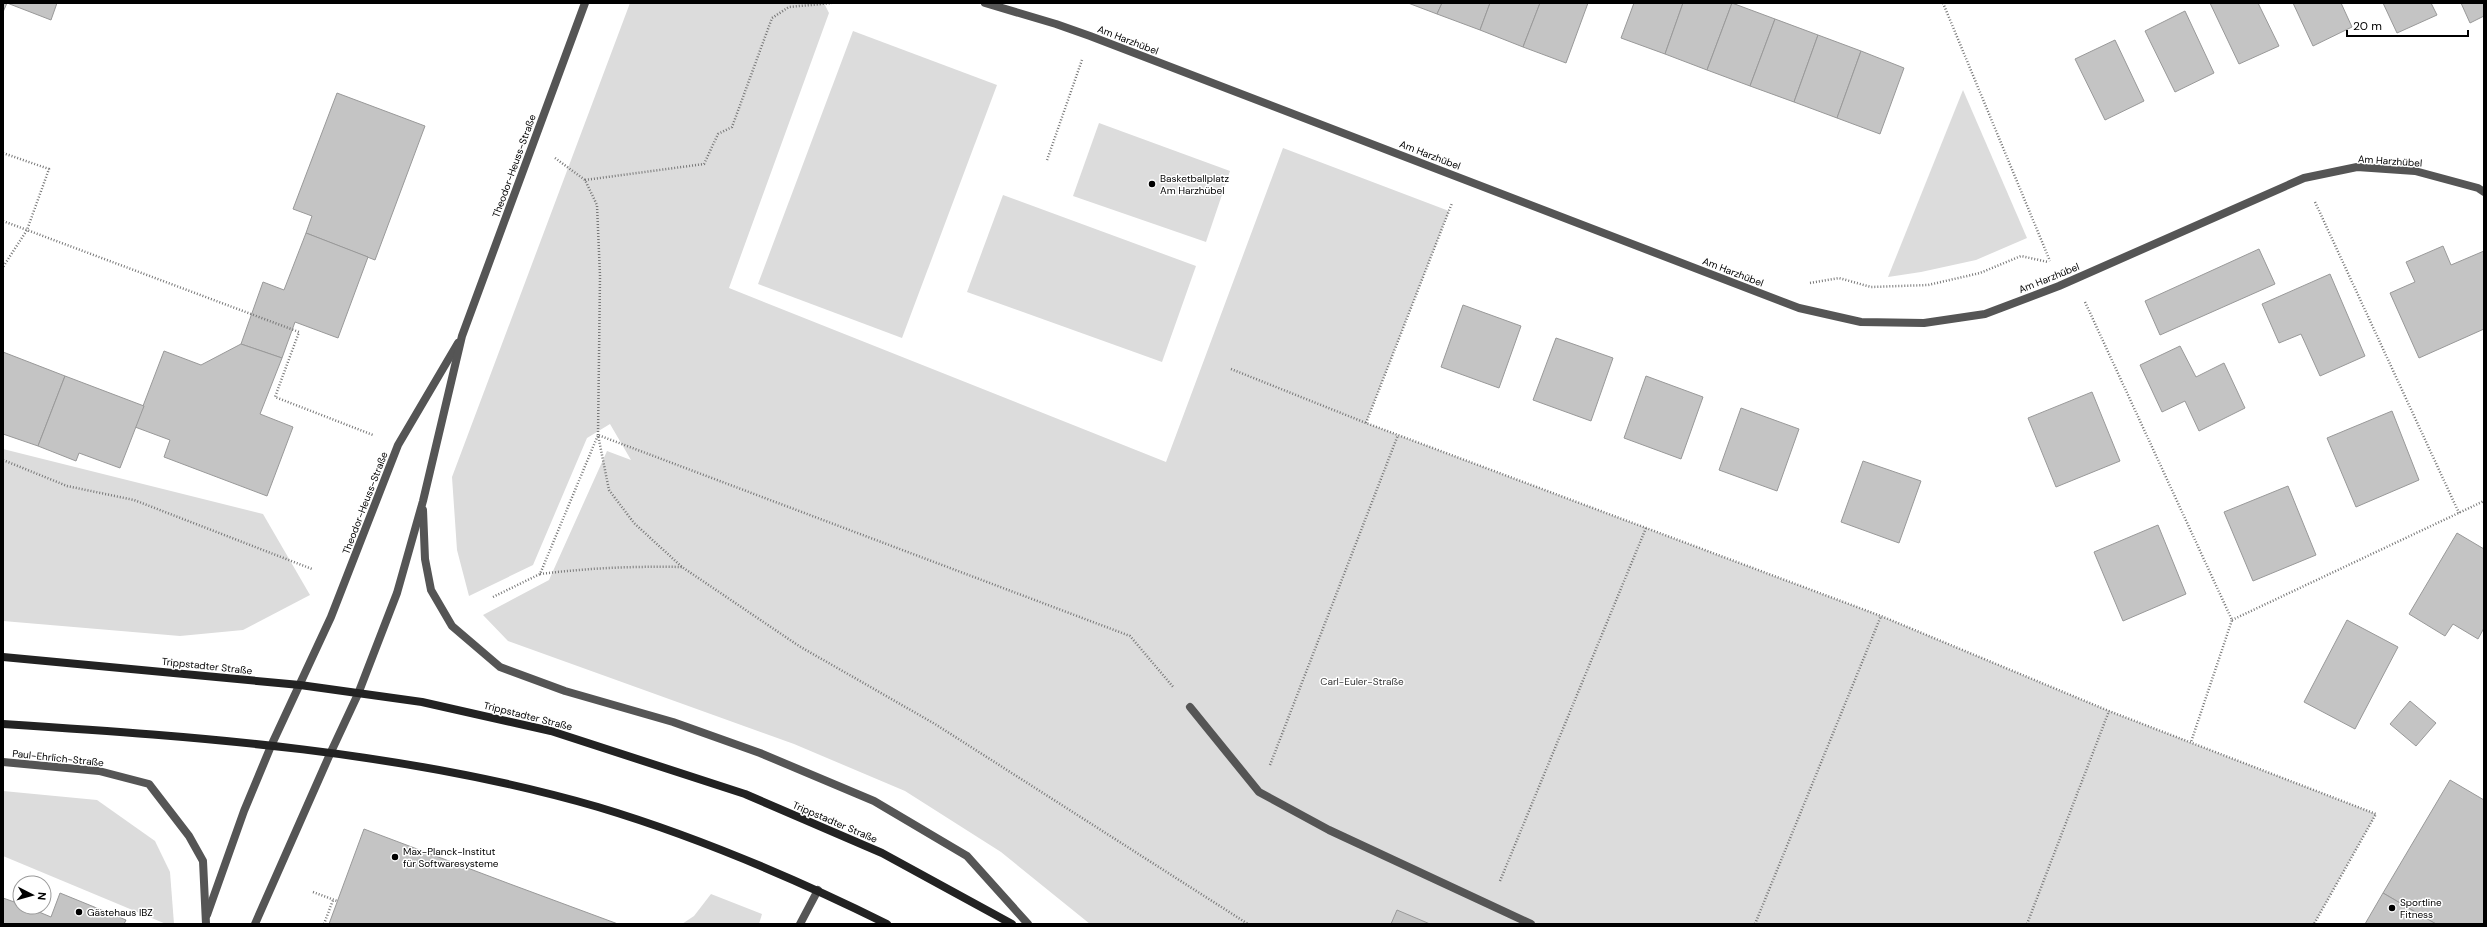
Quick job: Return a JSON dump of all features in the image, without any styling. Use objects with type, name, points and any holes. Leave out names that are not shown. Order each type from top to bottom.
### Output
[{"type":"main road","name":"Trippstadter Straße","points":[[3,657],[300,685],[422,702],[551,731],[745,794],[882,853],[1012,924]]},
{"type":"main road","points":[[3,724],[175,736],[271,746],[461,774],[598,807],[693,839],[818,890],[887,924]]},
{"type":"street","name":"Theodor-Heuss-Straße","points":[[330,754],[358,694],[397,593],[423,502],[462,336],[585,3]]},
{"type":"street","name":"Am Harzhübel","points":[[985,3],[1004,6],[1090,36],[1799,308],[1861,322],[1924,323],[1986,314],[2075,279],[2304,178],[2357,167],[2415,171],[2478,188],[2484,192]]},
{"type":"street","name":"Theodor-Heuss-Straße","points":[[271,746],[331,617],[398,445],[462,336]]},
{"type":"street","points":[[423,502],[424,559],[431,590],[452,626],[500,667],[564,691],[673,722],[760,752],[874,801],[967,856],[1028,924]]},
{"type":"street","points":[[1190,707],[1259,792],[1329,830],[1531,924]]},
{"type":"street","name":"Paul-Ehrlich-Straße","points":[[206,922],[244,811],[271,746]]},
{"type":"street","points":[[255,924],[330,754]]},
{"type":"street","name":"Paul-Ehrlich-Straße","points":[[3,762],[99,771],[148,784],[189,836],[203,861],[206,922]]},
{"type":"street","points":[[800,924],[818,890]]},
{"type":"path","points":[[585,180],[704,164],[718,134],[732,127],[772,18],[789,7],[832,3]]},
{"type":"path","points":[[1809,283],[1839,278],[1871,287],[1928,285],[1980,273],[2020,256],[2050,263],[1943,3]]},
{"type":"path","points":[[1047,160],[1090,36]]},
{"type":"path","points":[[534,142],[585,180],[597,205],[600,276],[598,435],[609,490],[634,523],[682,567],[799,646],[935,724],[1248,924]]},
{"type":"path","points":[[3,153],[49,170],[27,230],[3,266]]},
{"type":"path","points":[[1366,423],[1462,178]]},
{"type":"path","points":[[2304,178],[2459,513]]},
{"type":"path","points":[[3,222],[299,332],[275,396],[398,445]]},
{"type":"path","points":[[2075,279],[2232,620],[2191,742]]},
{"type":"path","points":[[1231,369],[1366,423],[1881,616],[2109,711],[2376,814],[2314,924]]},
{"type":"path","points":[[540,574],[598,435]]},
{"type":"path","points":[[598,435],[1130,636],[1190,707]]},
{"type":"path","points":[[1259,792],[1398,435]]},
{"type":"path","points":[[3,460],[67,486],[134,500],[312,568]]},
{"type":"path","points":[[2232,620],[2484,501]]},
{"type":"path","points":[[1490,904],[1646,528]]},
{"type":"path","points":[[493,597],[540,574],[586,568],[631,566],[682,567]]},
{"type":"path","points":[[1755,924],[1881,616]]},
{"type":"path","points":[[2027,924],[2109,711]]},
{"type":"path","points":[[313,892],[337,901]]},
{"type":"path","points":[[324,924],[333,900]]},
{"type":"green space","name":"Carl-Euler-Straße","points":[[630,3],[824,3],[829,13],[729,288],[1166,462],[1283,148],[1449,211],[1366,423],[1881,616],[2109,711],[2376,814],[2314,924],[1090,924],[1001,852],[905,791],[794,744],[508,641],[483,615],[549,580],[607,451],[631,460],[610,424],[587,438],[533,565],[469,596],[457,550],[452,477]]},
{"type":"green space","points":[[853,31],[997,85],[902,338],[758,284]]},
{"type":"green space","points":[[1963,90],[2027,238],[1976,260],[1921,272],[1888,277]]},
{"type":"green space","name":"Basketballplatz Am Harzhübel","points":[[1099,123],[1230,171],[1206,242],[1073,196]]},
{"type":"green space","points":[[1003,195],[1196,266],[1162,362],[967,292]]},
{"type":"green space","points":[[3,449],[263,514],[310,595],[243,630],[180,636],[3,621]]},
{"type":"green space","points":[[3,791],[97,800],[155,841],[170,872],[174,924],[166,924],[52,876],[52,875],[49,875],[3,856]]},
{"type":"green space","points":[[711,894],[762,914],[759,924],[682,924],[694,916]]},
{"type":"building","points":[[3,3],[7,3],[3,12]]},
{"type":"building","points":[[7,3],[57,3],[51,20]]},
{"type":"building","points":[[1408,3],[1442,3],[1437,14]]},
{"type":"building","points":[[1442,3],[1490,3],[1480,30],[1437,14]]},
{"type":"building","points":[[1490,3],[1540,3],[1523,47],[1480,30]]},
{"type":"building","points":[[1540,3],[1588,3],[1566,63],[1523,47]]},
{"type":"building","points":[[1634,3],[1683,3],[1665,54],[1621,38]]},
{"type":"building","points":[[1683,3],[1732,3],[1707,70],[1665,54]]},
{"type":"building","points":[[1732,3],[1775,19],[1750,86],[1707,70]]},
{"type":"building","points":[[2210,3],[2258,3],[2279,46],[2239,64]]},
{"type":"building","points":[[2293,3],[2341,3],[2352,27],[2313,46]]},
{"type":"building","points":[[2383,3],[2431,3],[2437,15],[2397,33]]},
{"type":"building","points":[[2461,3],[2484,3],[2484,16],[2470,23]]},
{"type":"building","points":[[2185,11],[2214,73],[2175,92],[2145,31]]},
{"type":"building","points":[[1775,19],[1818,35],[1794,102],[1750,86]]},
{"type":"building","points":[[1818,35],[1861,51],[1837,118],[1794,102]]},
{"type":"building","points":[[2115,40],[2144,101],[2105,120],[2075,59]]},
{"type":"building","points":[[1861,51],[1904,68],[1880,134],[1837,118]]},
{"type":"building","points":[[337,93],[425,126],[375,260],[306,233],[312,216],[293,209]]},
{"type":"building","points":[[306,233],[368,257],[338,338],[295,322],[282,358],[241,344],[263,282],[284,290]]},
{"type":"building","points":[[2443,246],[2451,265],[2484,251],[2484,329],[2419,358],[2390,293],[2415,282],[2406,262]]},
{"type":"building","points":[[2259,249],[2275,284],[2160,335],[2145,301]]},
{"type":"building","points":[[2330,274],[2365,356],[2320,376],[2301,334],[2279,343],[2262,304]]},
{"type":"building","points":[[1463,305],[1521,326],[1499,388],[1441,367]]},
{"type":"building","points":[[1556,338],[1613,358],[1591,421],[1533,400]]},
{"type":"building","points":[[241,344],[282,358],[260,414],[293,427],[267,496],[164,457],[170,440],[135,427],[164,351],[201,365]]},
{"type":"building","points":[[2180,346],[2196,377],[2224,363],[2245,408],[2199,431],[2185,401],[2162,412],[2140,365]]},
{"type":"building","points":[[3,352],[65,376],[38,446],[3,434]]},
{"type":"building","points":[[65,376],[144,406],[120,468],[79,453],[76,461],[38,446]]},
{"type":"building","points":[[1646,376],[1703,397],[1681,459],[1624,438]]},
{"type":"building","points":[[2092,392],[2120,461],[2056,487],[2028,418]]},
{"type":"building","points":[[1741,408],[1799,429],[1777,491],[1719,470]]},
{"type":"building","points":[[2392,411],[2419,480],[2356,507],[2327,438]]},
{"type":"building","points":[[1863,461],[1921,481],[1899,543],[1841,522]]},
{"type":"building","points":[[2288,486],[2316,555],[2253,581],[2224,512]]},
{"type":"building","points":[[2158,525],[2186,594],[2123,621],[2094,552]]},
{"type":"building","points":[[2457,533],[2484,549],[2484,628],[2478,639],[2453,624],[2445,636],[2409,614]]},
{"type":"building","points":[[2347,620],[2398,647],[2355,729],[2304,702]]},
{"type":"building","points":[[2410,701],[2436,723],[2416,746],[2390,724]]},
{"type":"building","points":[[2450,780],[2484,800],[2484,924],[2436,924],[2383,893]]},
{"type":"building","name":"Max-Planck-Institut für Softwaresysteme","points":[[364,829],[510,884],[618,924],[329,924]]},
{"type":"building","name":"Gästehaus IBZ","points":[[60,893],[126,920],[124,924],[3,924],[3,898],[12,901],[12,915],[46,915],[51,917]]},
{"type":"building","name":"Sportline Fitness","points":[[2383,893],[2436,924],[2365,924]]},
{"type":"building","points":[[1397,910],[1430,924],[1391,924]]},
{"type":"place","name":"Basketballplatz Am Harzhübel","points":[[1152,184]]},
{"type":"place","name":"Max-Planck-Institut für Softwaresysteme","points":[[395,857]]},
{"type":"place","name":"Sportline Fitness","points":[[2392,908]]},
{"type":"place","name":"Gästehaus IBZ","points":[[79,912]]}]
